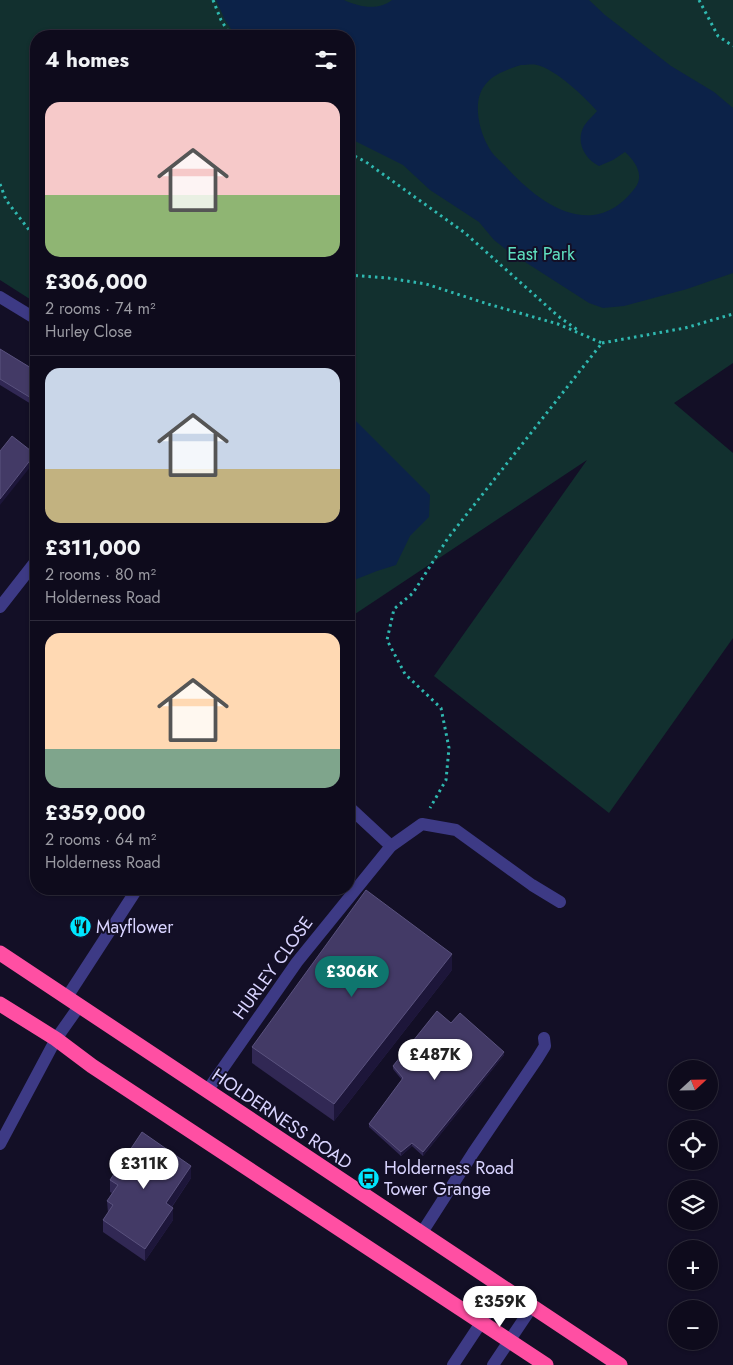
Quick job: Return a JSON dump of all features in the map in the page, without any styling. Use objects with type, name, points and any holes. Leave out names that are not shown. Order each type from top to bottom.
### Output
[{"type":"highway","name":"HOLDERNESS ROAD","points":[[0,953],[620,1365]]},
{"type":"highway","points":[[1,1006],[56,1039],[101,1072],[546,1365]]},
{"type":"street","points":[[0,297],[30,315]]},
{"type":"street","points":[[0,607],[30,569]]},
{"type":"street","points":[[355,813],[391,846]]},
{"type":"street","points":[[422,824],[456,830],[532,885],[560,902]]},
{"type":"street","name":"HURLEY CLOSE","points":[[355,890],[391,846],[422,824]]},
{"type":"street","points":[[1,1140],[56,1039],[73,1001],[134,895]]},
{"type":"street","name":"HURLEY CLOSE","points":[[207,1091],[297,962],[351,895]]},
{"type":"street","points":[[421,1234],[473,1153],[537,1060],[545,1046],[544,1038]]},
{"type":"street","points":[[453,1365],[504,1288]]},
{"type":"street","points":[[493,1365],[532,1307]]},
{"type":"path","points":[[213,0],[228,30]]},
{"type":"path","points":[[699,0],[718,36],[733,46]]},
{"type":"path","points":[[355,156],[366,162],[464,233],[576,330],[602,343]]},
{"type":"path","points":[[0,184],[6,200],[30,231]]},
{"type":"path","points":[[355,275],[426,284],[558,324],[602,343],[686,328],[733,314]]},
{"type":"path","points":[[422,824],[446,780],[449,748],[442,708],[405,674],[387,640],[394,610],[413,593],[448,538],[602,343]]},
{"type":"green space","name":"East Park","points":[[0,0],[733,0],[733,363],[674,403],[733,453],[733,638],[609,813],[434,676],[587,460],[355,614],[355,30],[30,30],[30,299],[0,280]]},
{"type":"water","points":[[216,0],[344,0],[368,7],[375,7],[392,0],[589,0],[605,15],[671,66],[714,92],[733,108],[733,273],[687,289],[624,306],[603,308],[589,303],[508,251],[494,240],[479,222],[430,190],[403,165],[355,141],[355,30],[232,30]],"holes":[[[531,65],[544,68],[561,78],[597,111],[585,124],[581,132],[581,144],[589,159],[599,166],[625,152],[638,168],[639,178],[635,188],[619,204],[603,213],[586,215],[570,213],[553,206],[522,183],[495,155],[485,139],[478,116],[479,99],[485,85],[497,75],[511,68]]]},
{"type":"water","points":[[355,420],[430,495],[429,517],[410,536],[396,565],[355,580]]},
{"type":"building","points":[[0,349],[30,367],[30,397],[0,379]]},
{"type":"building","points":[[12,436],[30,450],[30,460],[0,499],[0,451]]},
{"type":"building","points":[[366,890],[452,954],[334,1104],[252,1047]]},
{"type":"building","points":[[437,1011],[451,1023],[460,1013],[504,1052],[423,1152],[412,1143],[401,1152],[369,1124],[403,1078],[393,1066]]},
{"type":"building","points":[[142,1132],[191,1166],[166,1203],[173,1208],[145,1249],[103,1220],[113,1205],[107,1201],[118,1185],[110,1180]]},
{"type":"place","name":"Mayflower","points":[[80,927]]},
{"type":"place","name":"Holderness Road Tower Grange","points":[[368,1178]]}]
